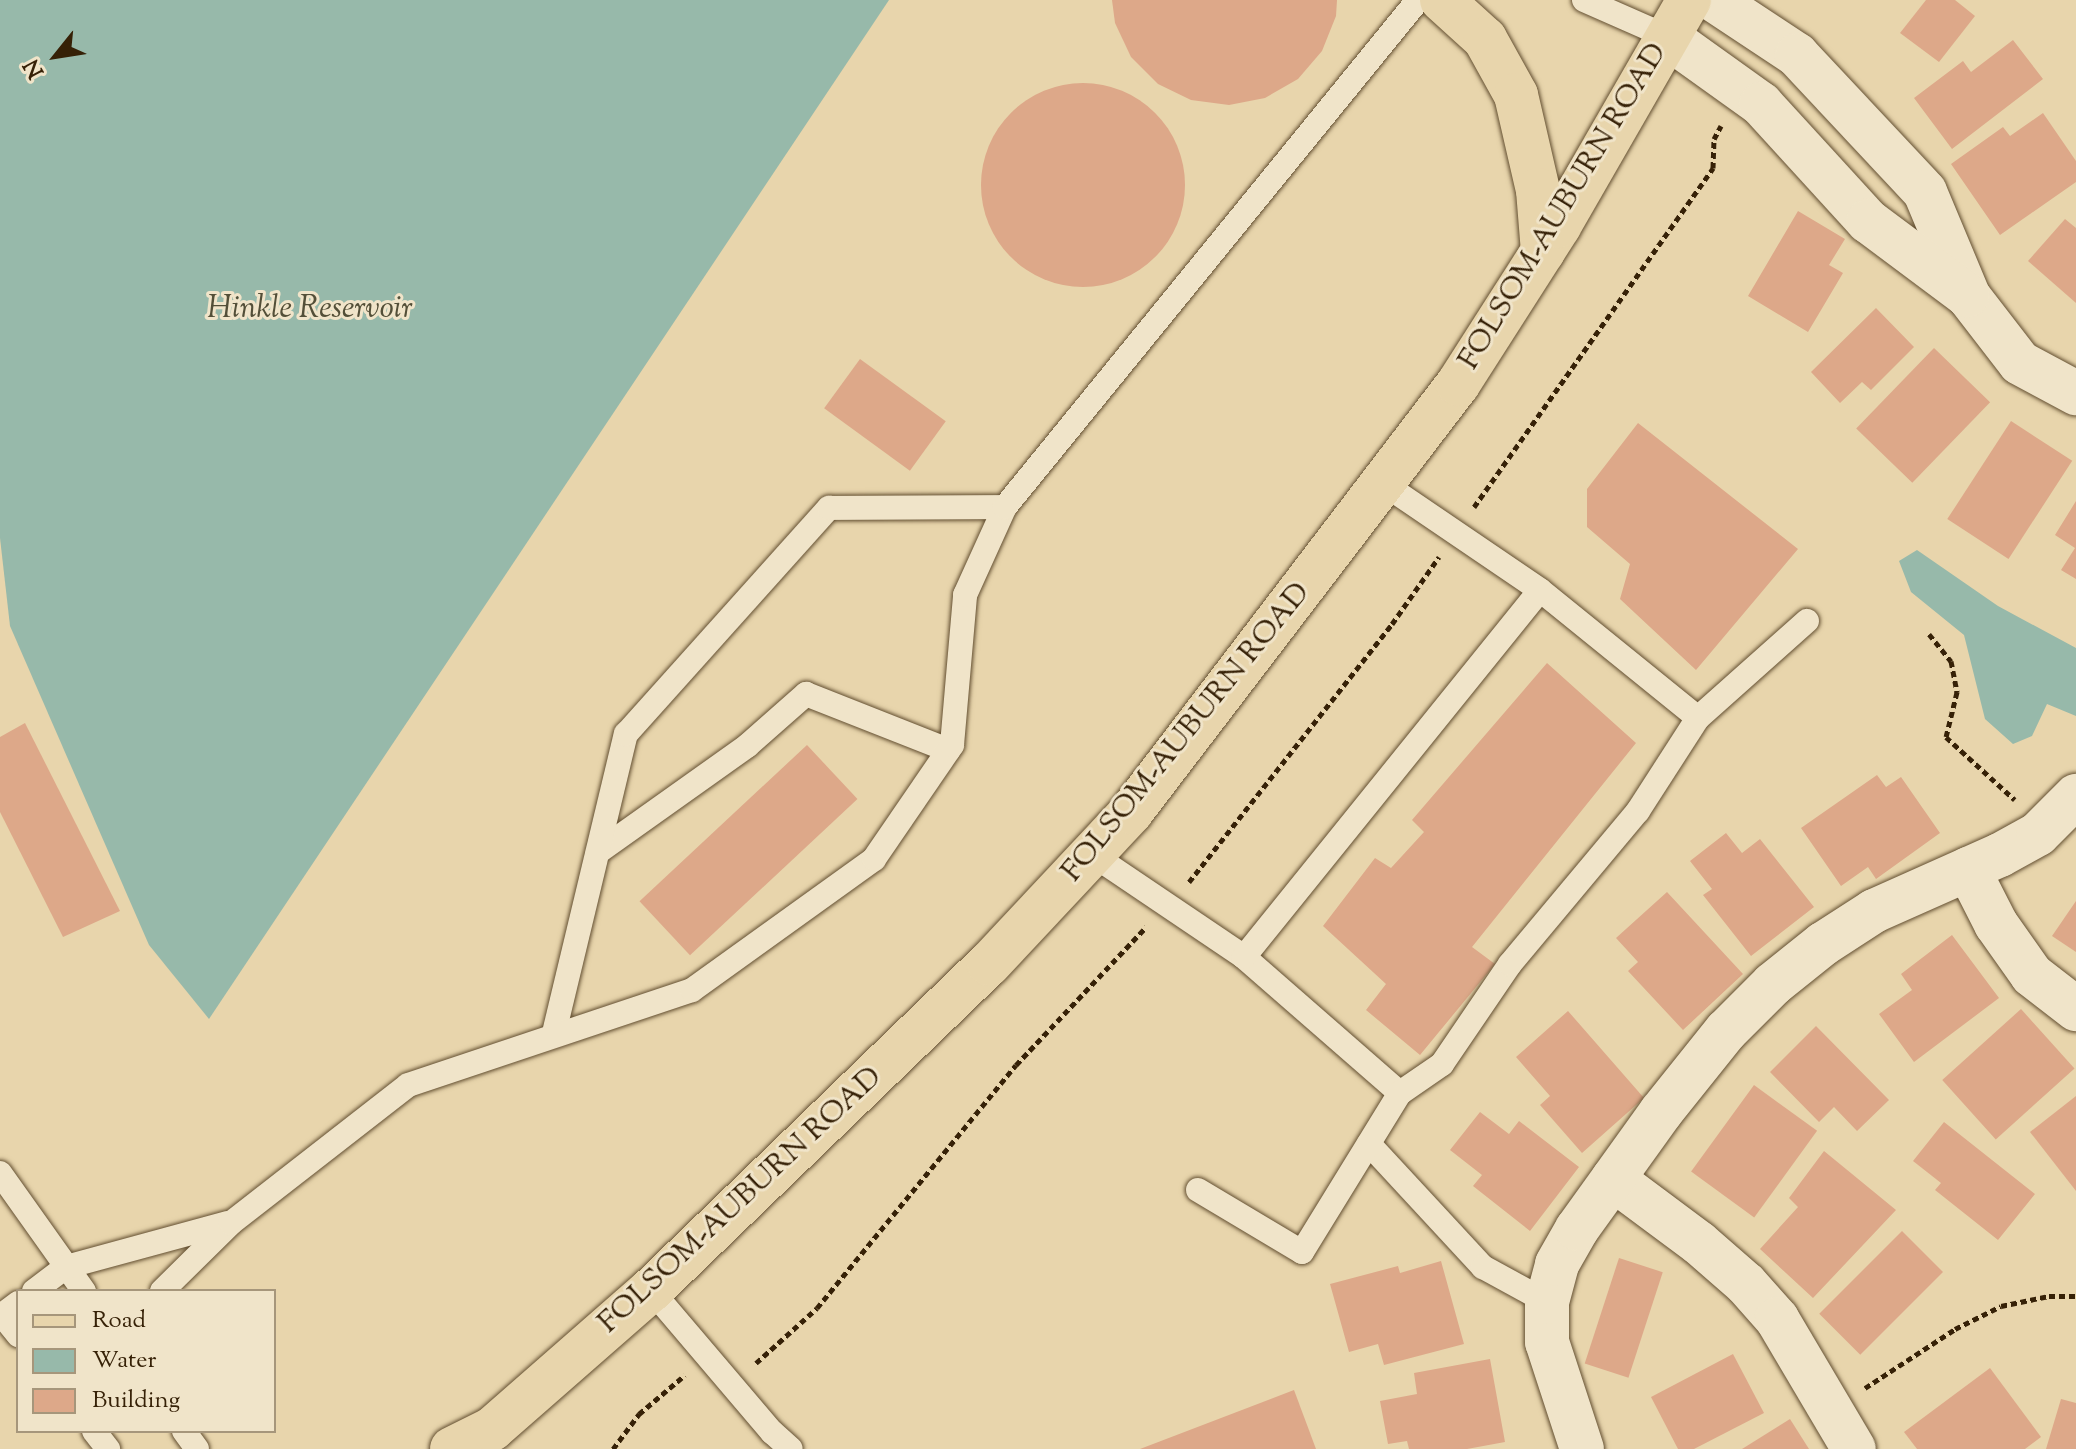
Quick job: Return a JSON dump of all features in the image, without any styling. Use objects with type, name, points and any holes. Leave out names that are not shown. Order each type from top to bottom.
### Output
[{"type":"main road","points":[[1442,0],[1485,39],[1516,95],[1538,190],[1543,252]]},
{"type":"main road","name":"FOLSOM-AUBURN ROAD","points":[[452,1449],[486,1439],[651,1290],[989,964],[1131,812],[1458,384],[1543,252],[1677,18]]},
{"type":"street","points":[[1714,0],[1797,55],[1925,192],[1969,297],[2020,363],[2076,393]]},
{"type":"street","points":[[1677,18],[1868,221],[1969,297]]},
{"type":"street","points":[[1582,1449],[1547,1342],[1547,1302],[1557,1264],[1661,1112],[1726,1031],[1773,984],[1823,944],[1874,911],[1968,869],[2045,827],[2076,796]]},
{"type":"street","points":[[1968,869],[1996,924],[2032,975],[2076,1009]]},
{"type":"street","points":[[1613,1179],[1699,1243],[1746,1284],[1777,1319],[1854,1449]]},
{"type":"lane","points":[[164,1289],[231,1223],[408,1085],[554,1033],[692,990],[874,859],[948,750],[965,595],[1005,507],[1418,0]]},
{"type":"lane","points":[[1584,0],[1677,18]]},
{"type":"lane","points":[[1384,484],[1540,590],[1698,718]]},
{"type":"lane","points":[[554,1033],[626,734],[829,508],[1005,507]]},
{"type":"lane","points":[[1244,957],[1540,590]]},
{"type":"lane","points":[[1198,1190],[1302,1252],[1400,1093],[1442,1064],[1510,964],[1638,811],[1698,718],[1807,621]]},
{"type":"lane","points":[[598,852],[747,746],[806,694],[948,750]]},
{"type":"lane","points":[[1093,855],[1244,957],[1400,1093]]},
{"type":"lane","points":[[1369,1144],[1483,1267],[1547,1302]]},
{"type":"lane","points":[[0,1173],[82,1289]]},
{"type":"lane","points":[[37,1289],[66,1267],[231,1223]]},
{"type":"lane","points":[[651,1290],[791,1449]]},
{"type":"lane","points":[[16,1304],[2,1315],[16,1332]]},
{"type":"lane","points":[[96,1433],[108,1449]]},
{"type":"path","points":[[754,1364],[817,1308],[1016,1065],[1206,864],[1392,624],[1713,168]]},
{"type":"path","points":[[1929,634],[1951,661],[1957,692],[1946,737],[2045,827]]},
{"type":"path","points":[[1829,1411],[1955,1329],[2001,1306],[2049,1296],[2076,1296]]},
{"type":"path","points":[[613,1449],[639,1414],[708,1358]]},
{"type":"water","name":"Hinkle Reservoir","points":[[0,0],[889,0],[209,1019],[149,945],[10,626],[0,538]]},
{"type":"water","points":[[1917,550],[1998,606],[2076,648],[2076,716],[2047,704],[2032,736],[2013,744],[1985,719],[1964,635],[1911,592],[1899,561]]},
{"type":"building","points":[[1112,0],[1337,0],[1336,16],[1322,51],[1298,79],[1265,98],[1229,105],[1191,100],[1158,84],[1131,57],[1115,23]]},
{"type":"building","points":[[1926,0],[1955,0],[1975,16],[1939,62],[1900,33]]},
{"type":"building","points":[[2013,40],[2043,79],[1952,149],[1914,98],[1963,61],[1971,72]]},
{"type":"building","points":[[1083,83],[1122,91],[1140,100],[1155,113],[1168,128],[1177,146],[1185,185],[1177,224],[1168,242],[1155,257],[1140,270],[1122,279],[1083,287],[1044,279],[1026,270],[1011,257],[998,242],[989,224],[981,185],[989,146],[998,128],[1011,113],[1026,100],[1044,91]]},
{"type":"building","points":[[2043,113],[2076,161],[2076,182],[2000,235],[1951,164],[2003,127],[2010,136]]},
{"type":"building","points":[[1798,211],[1845,239],[1829,265],[1843,273],[1808,332],[1748,296]]},
{"type":"building","points":[[2065,219],[2076,228],[2076,303],[2028,261]]},
{"type":"building","points":[[1876,308],[1914,347],[1871,390],[1862,382],[1840,403],[1811,372]]},
{"type":"building","points":[[1934,348],[1990,402],[1912,483],[1856,429]]},
{"type":"building","points":[[860,359],[946,421],[910,471],[824,408]]},
{"type":"building","points":[[2011,421],[2072,461],[2009,559],[1947,519]]},
{"type":"building","points":[[1638,423],[1798,549],[1696,670],[1620,599],[1630,564],[1587,527],[1587,489]]},
{"type":"building","points":[[2076,501],[2076,579],[2061,570],[2075,548],[2055,535]]},
{"type":"building","points":[[1547,663],[1636,743],[1472,947],[1495,964],[1420,1055],[1366,1010],[1386,984],[1323,926],[1375,858],[1391,868],[1424,832],[1412,820]]},
{"type":"building","points":[[25,723],[120,911],[63,937],[0,812],[0,737]]},
{"type":"building","points":[[807,745],[857,799],[690,955],[640,901]]},
{"type":"building","points":[[1877,775],[1886,787],[1901,777],[1940,833],[1876,879],[1868,867],[1841,886],[1801,828]]},
{"type":"building","points":[[1726,833],[1742,853],[1760,839],[1814,907],[1751,956],[1703,895],[1712,889],[1690,861]]},
{"type":"building","points":[[1667,892],[1743,974],[1683,1030],[1628,971],[1638,962],[1616,938]]},
{"type":"building","points":[[2076,901],[2076,952],[2052,936]]},
{"type":"building","points":[[1952,935],[1999,998],[1914,1062],[1879,1014],[1912,990],[1901,974]]},
{"type":"building","points":[[2021,1009],[2075,1068],[1996,1139],[1942,1080]]},
{"type":"building","points":[[1568,1011],[1644,1098],[1582,1153],[1540,1105],[1550,1096],[1516,1057]]},
{"type":"building","points":[[1816,1026],[1889,1100],[1857,1131],[1834,1107],[1819,1122],[1770,1072]]},
{"type":"building","points":[[1754,1085],[1817,1131],[1754,1217],[1691,1172]]},
{"type":"building","points":[[2076,1096],[2076,1191],[2030,1132]]},
{"type":"building","points":[[1480,1112],[1509,1134],[1519,1121],[1579,1167],[1530,1231],[1473,1186],[1482,1175],[1450,1150]]},
{"type":"building","points":[[1944,1122],[2035,1194],[1998,1240],[1935,1190],[1941,1183],[1913,1161]]},
{"type":"building","points":[[1824,1151],[1896,1210],[1813,1298],[1760,1249],[1798,1207],[1789,1198]]},
{"type":"building","points":[[1902,1231],[1943,1272],[1860,1355],[1819,1314]]},
{"type":"building","points":[[1619,1258],[1663,1272],[1628,1378],[1585,1364]]},
{"type":"building","points":[[1441,1261],[1464,1344],[1384,1365],[1378,1344],[1349,1352],[1330,1284],[1398,1266],[1400,1273]]},
{"type":"building","points":[[1733,1354],[1764,1413],[1694,1449],[1678,1449],[1651,1397]]},
{"type":"building","points":[[1490,1359],[1505,1442],[1467,1449],[1409,1449],[1407,1441],[1388,1444],[1380,1401],[1417,1394],[1414,1373]]},
{"type":"building","points":[[1990,1368],[2041,1437],[2025,1449],[1917,1449],[1904,1432]]},
{"type":"building","points":[[1294,1390],[1316,1449],[1140,1449]]},
{"type":"building","points":[[2061,1399],[2076,1403],[2076,1449],[2046,1449]]},
{"type":"building","points":[[1790,1419],[1809,1449],[1742,1449]]}]
